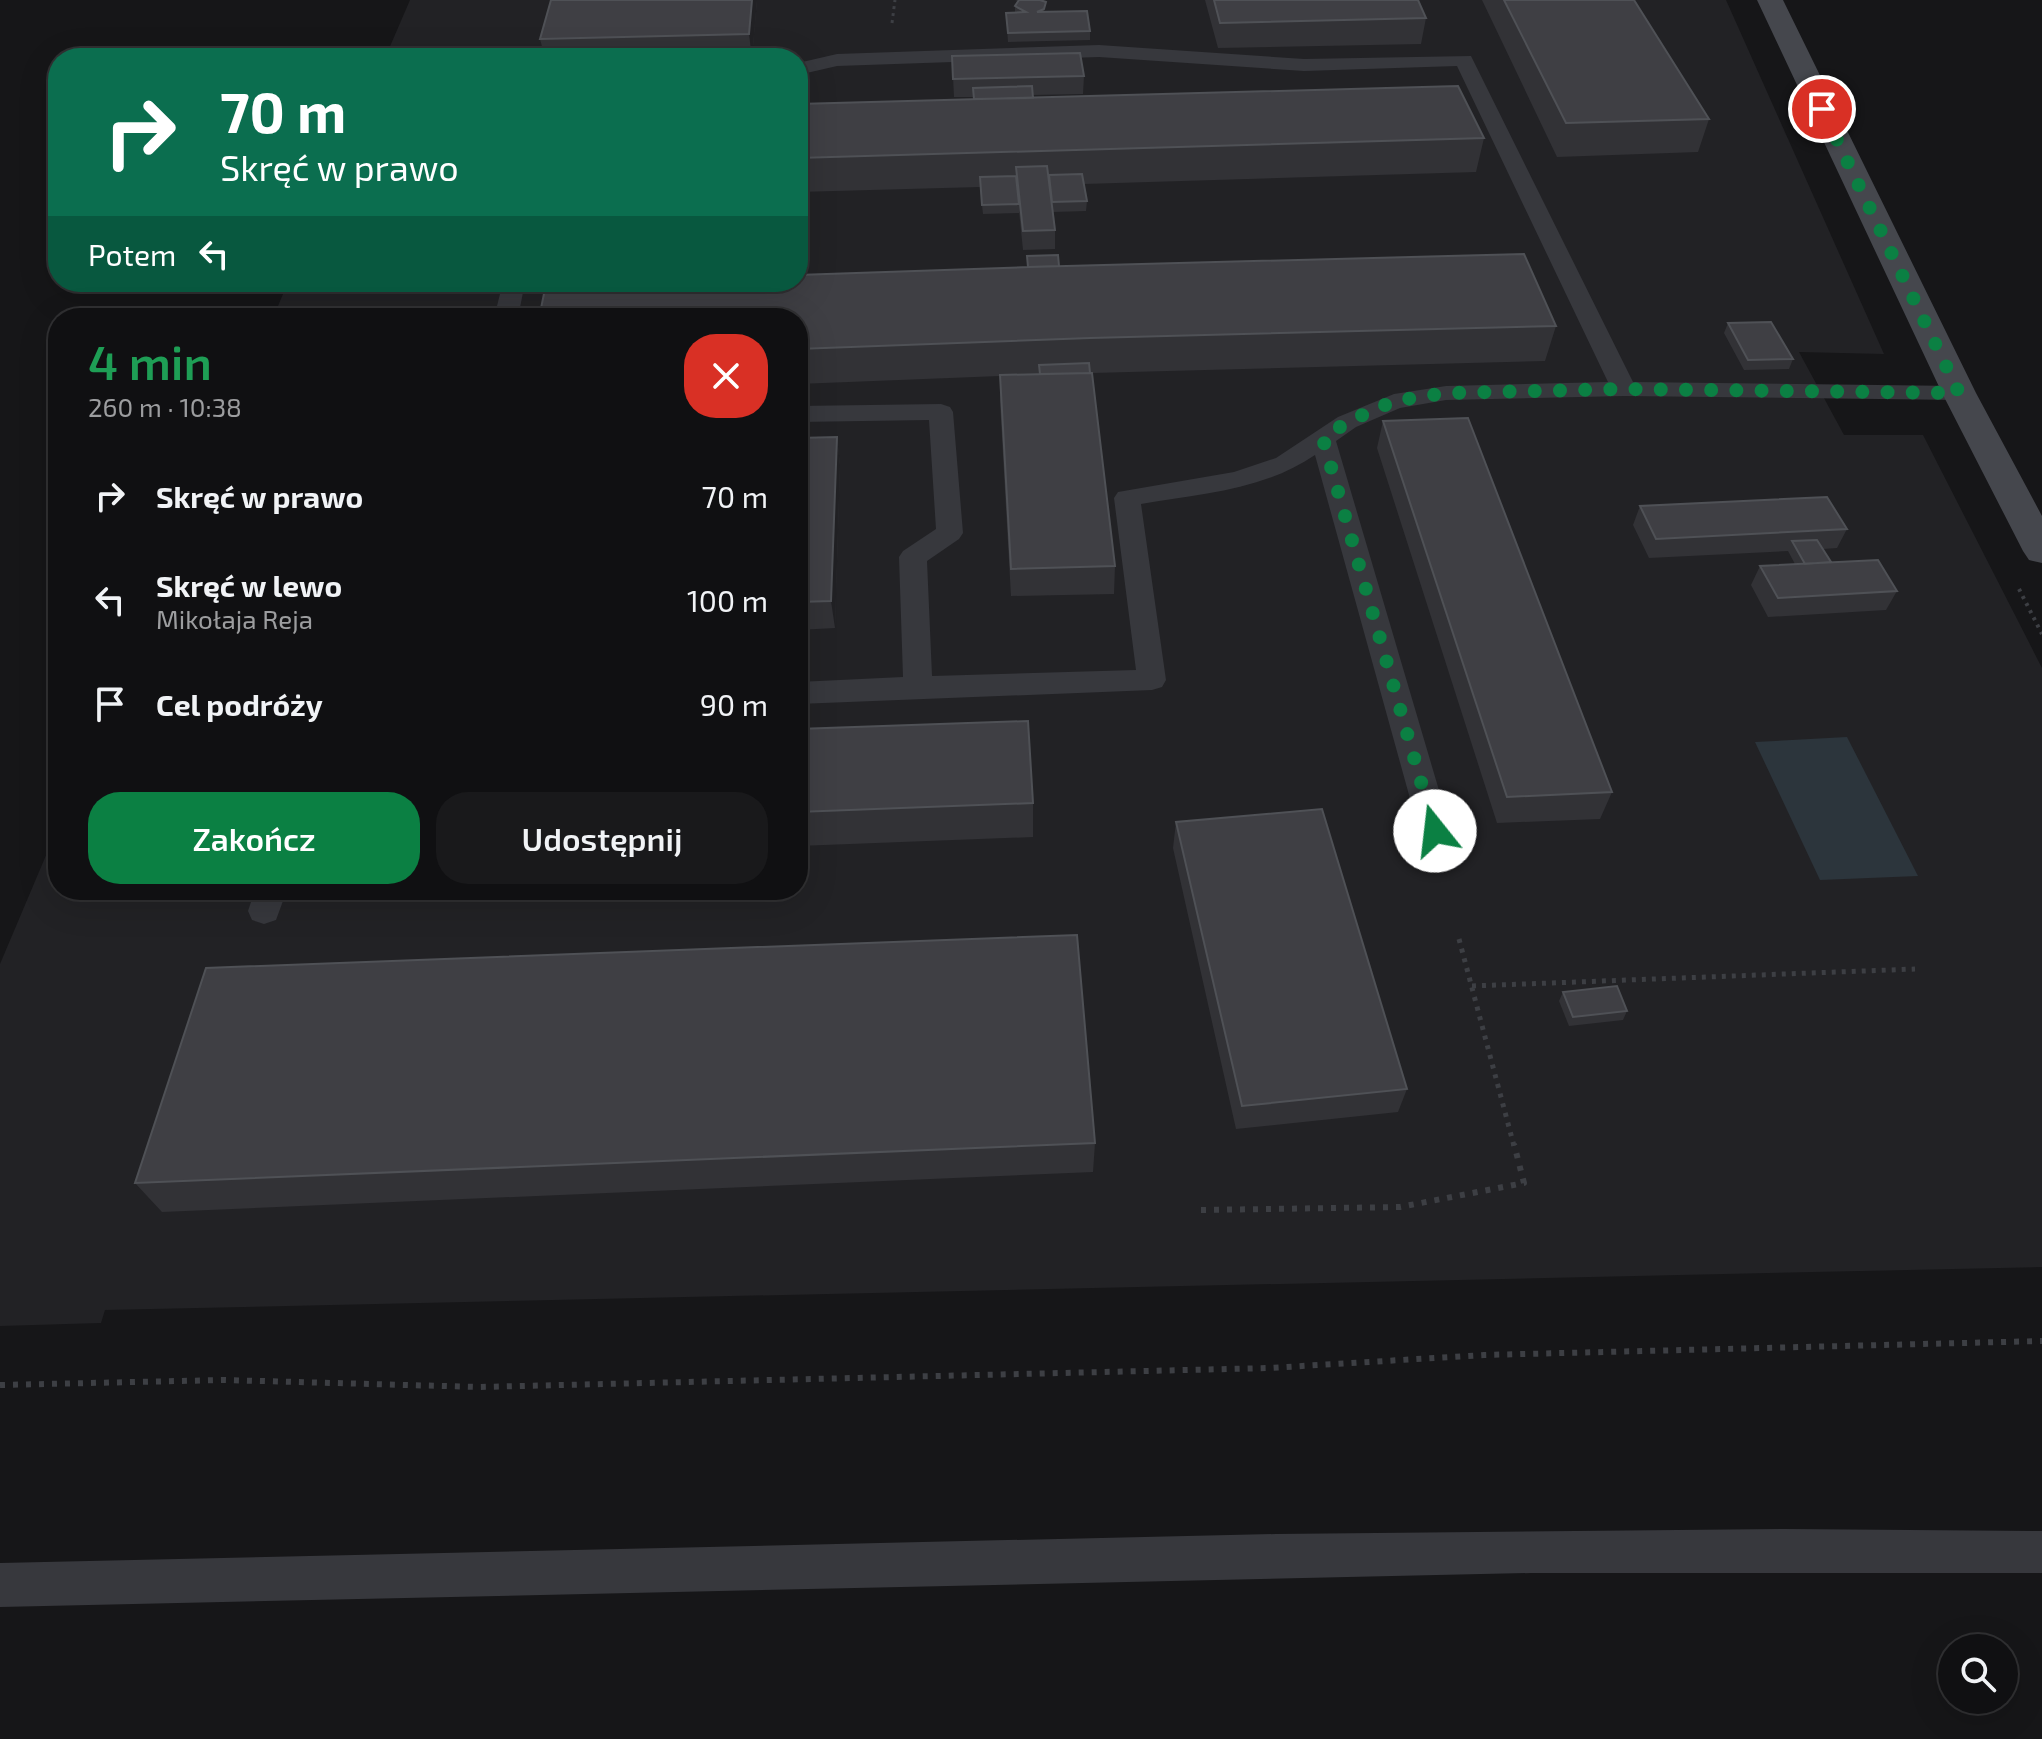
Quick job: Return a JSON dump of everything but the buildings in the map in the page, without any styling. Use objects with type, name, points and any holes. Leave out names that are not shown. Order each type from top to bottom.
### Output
[{"type":"street","points":[[1770,0],[1959,393],[2042,551]]},
{"type":"lane","points":[[808,67],[837,60],[1099,51],[1304,65],[1464,60],[1624,389]]},
{"type":"lane","points":[[808,692],[1152,680],[1127,498],[1238,480],[1285,464],[1347,422],[1394,401],[1446,393],[1624,389],[1959,393]]},
{"type":"lane","points":[[808,414],[941,412],[950,533],[913,557],[918,687]]},
{"type":"lane","points":[[1323,439],[1435,831]]},
{"type":"lane","points":[[0,1585],[1019,1560],[1813,1548],[2042,1552]]},
{"type":"path","points":[[891,31],[895,0]]},
{"type":"path","points":[[1201,1210],[1400,1207],[1524,1183],[1459,939]]},
{"type":"path","points":[[1472,986],[1915,969]]},
{"type":"path","points":[[0,1385],[224,1380],[480,1387],[1269,1368],[1484,1355],[2042,1341]]},
{"type":"shaded area","points":[[410,0],[1726,0],[1884,354],[1799,352],[1844,435],[1923,435],[2042,668],[2042,1267],[105,1310],[101,1323],[0,1326],[0,964],[48,851],[48,900],[808,900],[808,308],[277,308],[284,292],[808,292],[808,48],[389,48]]},
{"type":"shaded area","points":[[1847,737],[1918,876],[1820,880],[1755,742]]},
{"type":"route","points":[[1435,831],[1323,439],[1347,422],[1394,401],[1446,393],[1624,389],[1959,393],[1822,109]]}]
